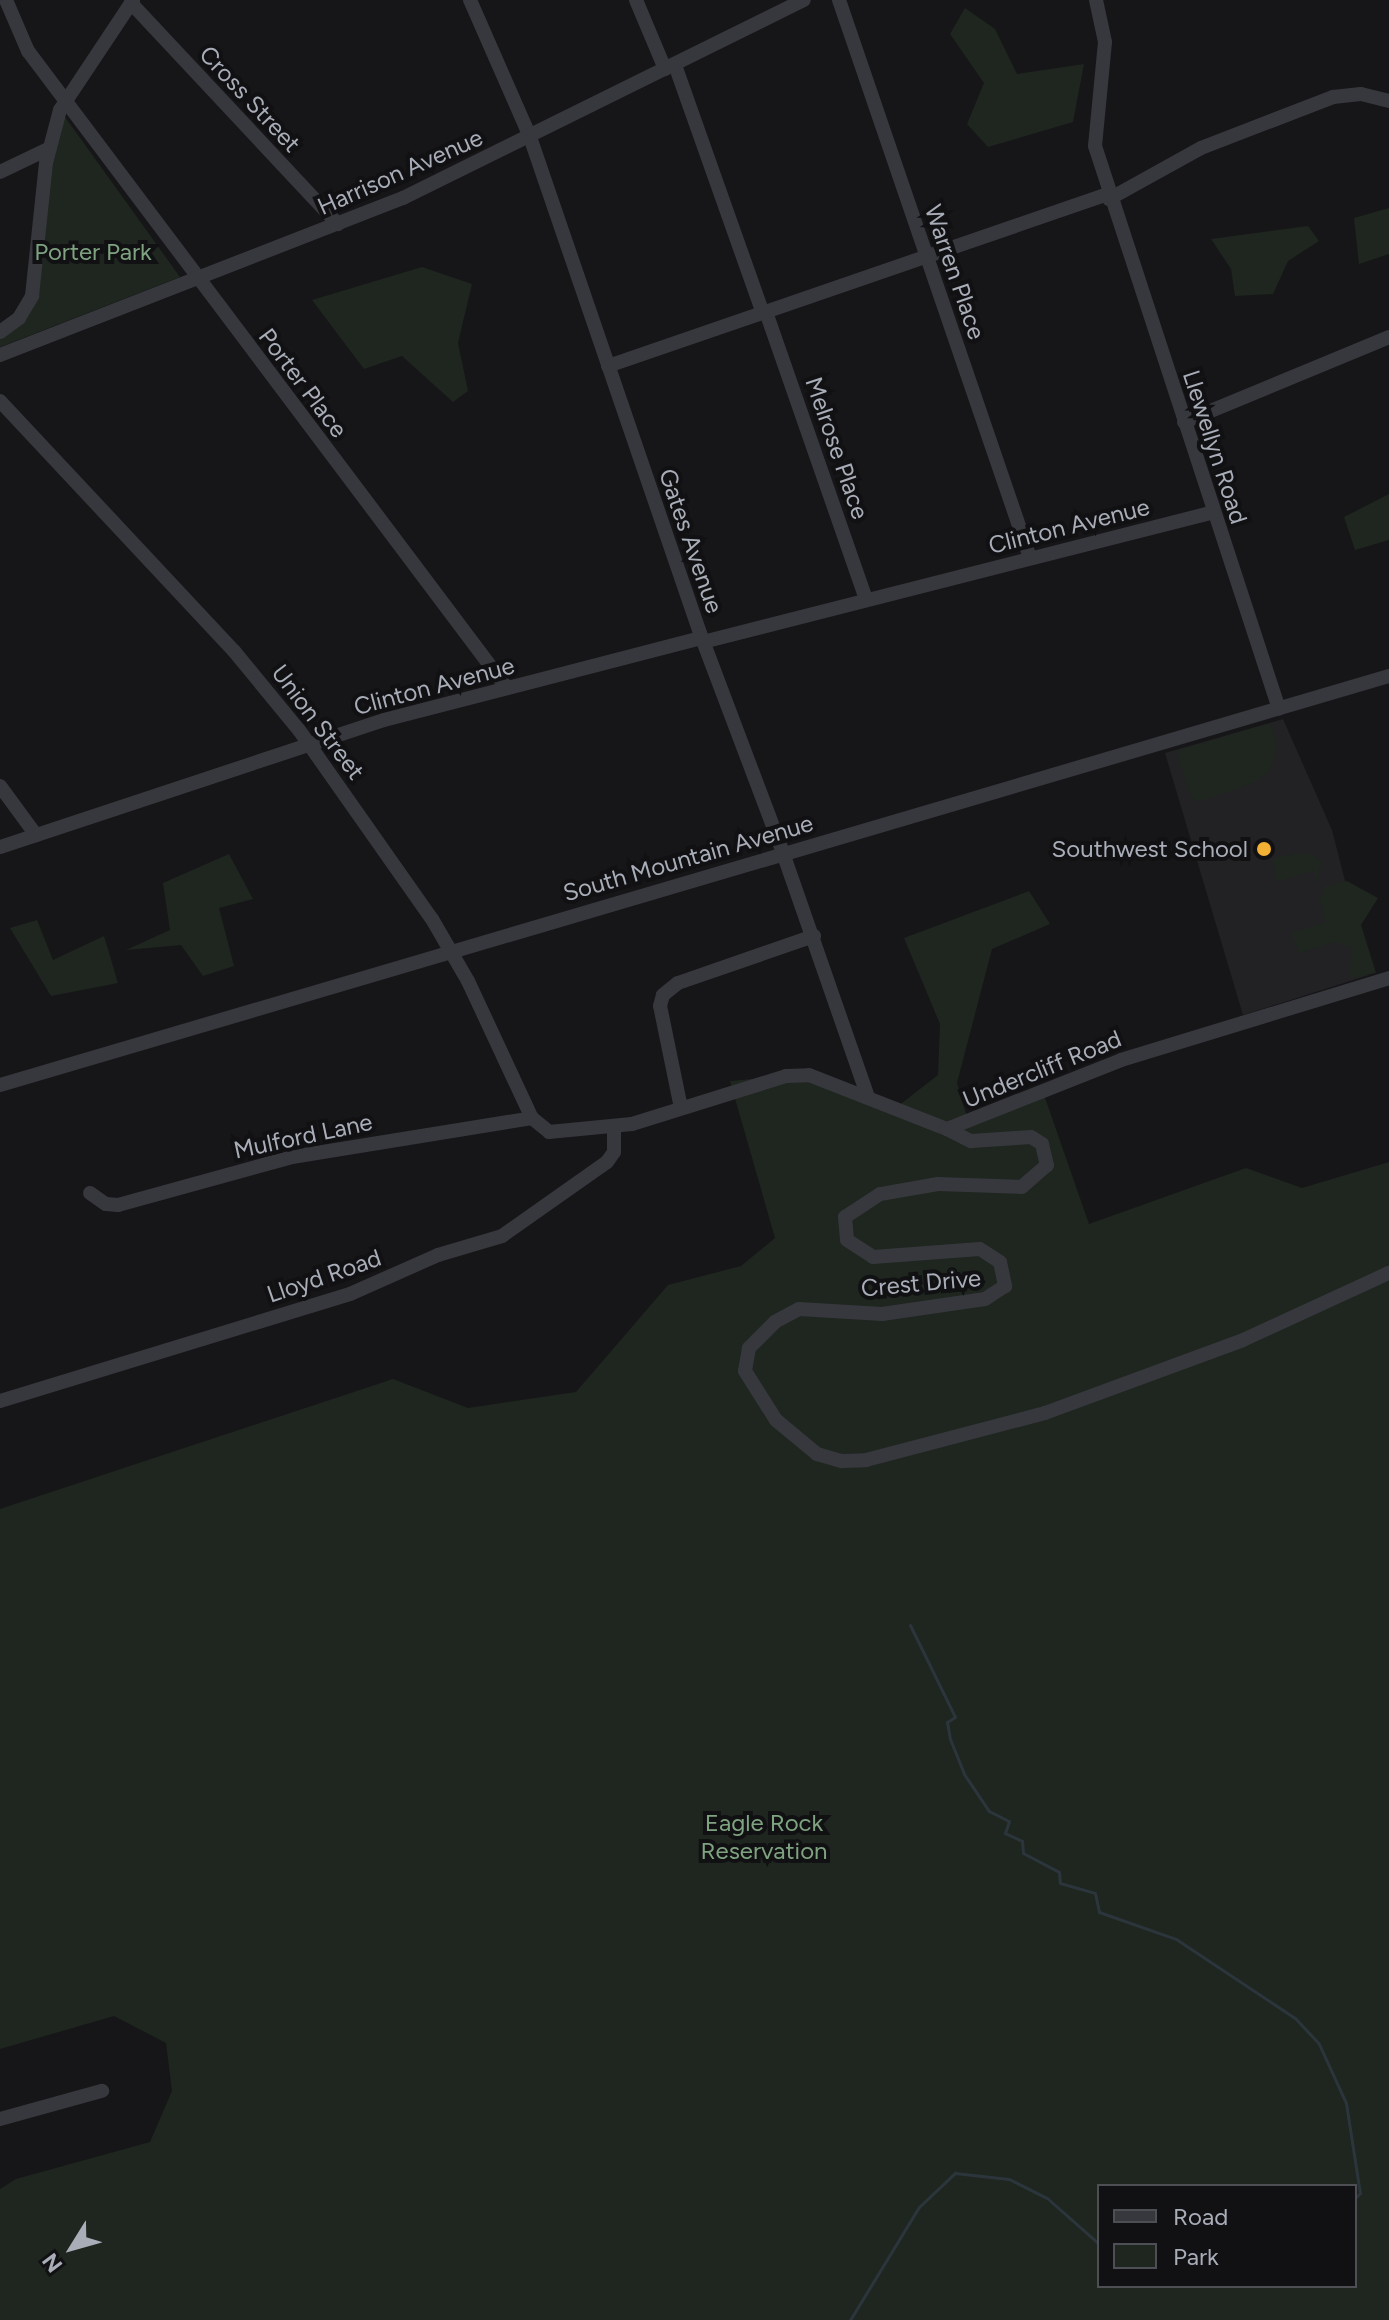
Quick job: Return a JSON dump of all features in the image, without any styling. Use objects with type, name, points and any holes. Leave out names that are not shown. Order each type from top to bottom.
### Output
[{"type":"street","name":"Porter Place","points":[[6,0],[28,51],[65,103],[507,688]]},
{"type":"street","name":"Gates Avenue","points":[[470,0],[530,137],[702,640],[814,936],[868,1097]]},
{"type":"street","name":"Melrose Place","points":[[636,0],[670,67],[764,312],[866,599]]},
{"type":"street","name":"Harrison Avenue","points":[[0,355],[338,224],[530,137],[804,0]]},
{"type":"street","name":"Warren Place","points":[[839,0],[1030,558]]},
{"type":"street","name":"Llewellyn Road","points":[[1096,0],[1105,42],[1093,123],[1109,197],[1279,709]]},
{"type":"street","points":[[0,332],[19,318],[32,296],[50,148],[65,103],[132,2]]},
{"type":"street","name":"Cross Street","points":[[132,2],[338,224]]},
{"type":"street","points":[[608,366],[1109,197],[1201,148],[1333,97],[1361,94],[1389,101]]},
{"type":"street","points":[[0,172],[50,148]]},
{"type":"street","points":[[1184,422],[1389,337]]},
{"type":"street","name":"Union Street","points":[[0,401],[234,651],[310,745],[451,950],[532,1118]]},
{"type":"street","name":"Clinton Avenue","points":[[0,847],[310,745],[507,688],[1214,512]]},
{"type":"street","name":"South Mountain Avenue","points":[[0,1085],[1389,676]]},
{"type":"street","points":[[0,786],[36,835]]},
{"type":"street","points":[[681,1108],[660,1006],[663,995],[678,983],[814,936]]},
{"type":"street","name":"Undercliff Road","points":[[532,1118],[549,1132],[614,1128],[786,1076],[824,1078],[947,1129],[1121,1060],[1389,978]]},
{"type":"street","name":"Mulford Lane","points":[[90,1193],[106,1204],[118,1205],[292,1157],[532,1118]]},
{"type":"street","name":"Lloyd Road","points":[[0,1401],[350,1294],[438,1255],[502,1236],[607,1162],[614,1152],[614,1128]]},
{"type":"street","name":"Crest Drive","points":[[947,1129],[971,1141],[1031,1137],[1042,1144],[1047,1165],[1022,1187],[938,1184],[880,1194],[851,1210],[844,1229],[854,1248],[873,1257],[986,1252],[1004,1269],[1001,1293],[882,1314],[799,1309],[775,1322],[744,1361],[748,1383],[782,1427],[829,1459],[866,1460],[1045,1413],[1243,1340],[1389,1273]]},
{"type":"street","points":[[0,2119],[102,2091]]},
{"type":"shaded area","name":"Southwest School","points":[[1283,719],[1332,830],[1369,975],[1243,1015],[1165,753]]},
{"type":"green space","points":[[965,8],[995,29],[1017,74],[1084,64],[1073,122],[988,147],[967,124],[984,83],[950,34]]},
{"type":"green space","name":"Porter Park","points":[[60,110],[180,277],[0,347],[0,335],[32,296]]},
{"type":"green space","points":[[1389,208],[1389,254],[1359,264],[1354,218]]},
{"type":"green space","points":[[1308,226],[1319,241],[1288,261],[1273,294],[1235,296],[1231,269],[1211,239]]},
{"type":"green space","points":[[422,267],[472,284],[458,343],[468,391],[453,402],[402,356],[364,369],[312,300]]},
{"type":"green space","points":[[1389,494],[1389,540],[1355,550],[1344,517]]},
{"type":"green space","points":[[1270,723],[1277,745],[1270,771],[1255,782],[1197,802],[1192,798],[1176,751]]},
{"type":"green space","points":[[1301,853],[1315,855],[1321,863],[1317,882],[1314,870],[1276,882],[1273,858]]},
{"type":"green space","points":[[229,854],[253,899],[219,908],[234,966],[203,976],[181,945],[126,950],[170,930],[163,883]]},
{"type":"green space","points":[[1347,881],[1378,898],[1361,925],[1376,973],[1349,978],[1352,947],[1335,942],[1299,953],[1292,932],[1326,923],[1320,900],[1325,886]]},
{"type":"green space","name":"Eagle Rock Reservation","points":[[1029,891],[1050,924],[992,949],[957,1083],[968,1120],[1043,1092],[1089,1224],[1246,1168],[1302,1188],[1389,1162],[1389,2320],[0,2320],[0,2189],[16,2179],[150,2142],[172,2091],[166,2043],[114,2016],[0,2049],[0,1509],[393,1379],[468,1408],[576,1392],[668,1285],[741,1266],[775,1238],[730,1081],[811,1074],[889,1113],[938,1075],[940,1024],[904,938]]},
{"type":"green space","points":[[37,920],[53,960],[104,936],[118,983],[51,996],[10,928]]},
{"type":"waterway","points":[[910,1625],[955,1717],[947,1722],[950,1739],[964,1774],[989,1811],[1009,1821],[1005,1833],[1022,1841],[1023,1853],[1059,1872],[1060,1883],[1095,1893],[1099,1912],[1176,1939],[1295,2018],[1319,2044],[1346,2103],[1360,2193],[1357,2196]]},
{"type":"waterway","points":[[850,2320],[919,2207],[955,2173],[1009,2179],[1047,2198],[1097,2242]]},
{"type":"place","name":"Southwest School","points":[[1264,849]]}]
